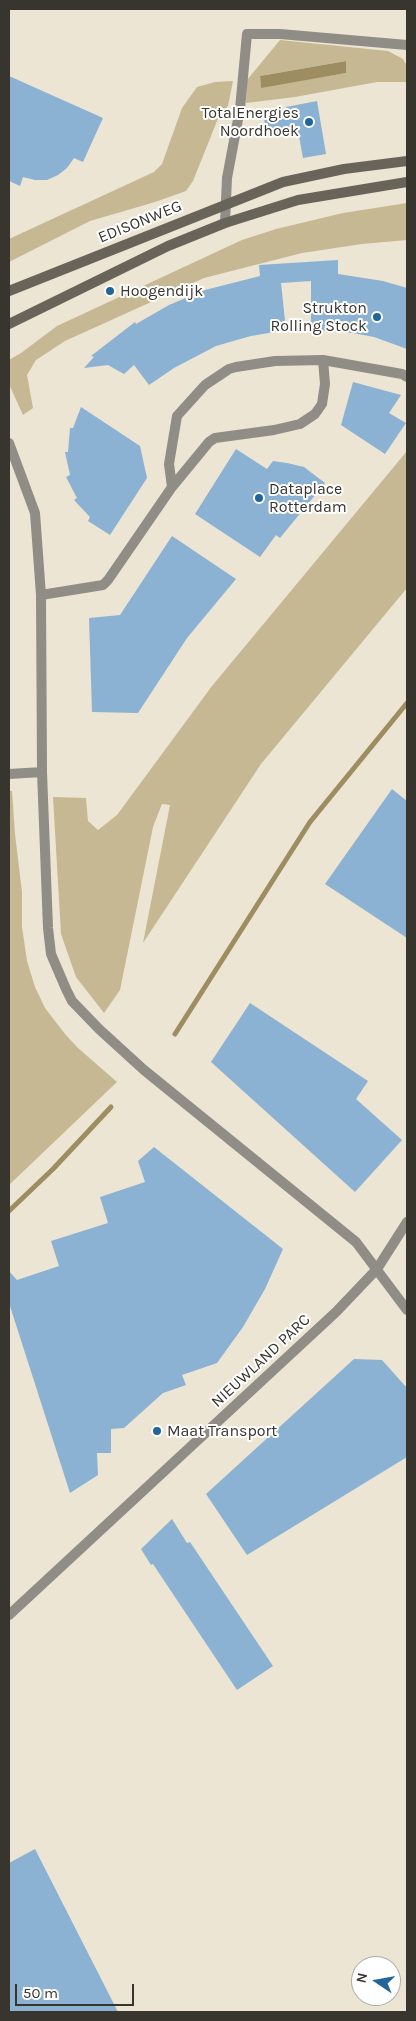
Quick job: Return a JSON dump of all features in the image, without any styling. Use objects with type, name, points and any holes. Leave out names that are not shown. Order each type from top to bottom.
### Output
[{"type":"main road","name":"EDISONWEG","points":[[9,291],[283,182],[344,169],[407,161]]},
{"type":"main road","name":"EDISONWEG","points":[[9,324],[168,246],[225,223],[298,200],[407,182]]},
{"type":"street","points":[[225,223],[227,178],[240,109],[247,34],[280,34],[407,45]]},
{"type":"street","points":[[41,595],[103,585],[172,487],[209,442],[215,438],[274,430],[300,424],[315,414],[322,404],[325,384],[323,360]]},
{"type":"street","points":[[172,487],[169,464],[177,416],[205,385],[229,369],[275,361],[323,360],[402,374],[407,377]]},
{"type":"street","points":[[9,443],[35,513],[41,595],[42,772],[48,928],[51,954],[72,1001],[144,1070],[356,1242],[407,1310]]},
{"type":"street","points":[[9,774],[42,772]]},
{"type":"street","name":"NIEUWLAND PARC","points":[[9,1615],[336,1312],[377,1269],[407,1222]]},
{"type":"shaded area","points":[[280,40],[388,51],[403,59],[407,66],[407,82],[377,82],[295,97],[246,103],[247,80]],"holes":[[[346,61],[346,73],[261,87],[260,76]]]},
{"type":"shaded area","points":[[346,61],[346,73],[261,88],[260,76]]},
{"type":"shaded area","points":[[233,81],[228,106],[219,116],[193,181],[186,191],[90,221],[9,262],[9,239],[154,172],[162,164],[182,108],[197,87],[215,82]]},
{"type":"shaded area","points":[[407,203],[407,240],[362,244],[302,253],[204,278],[65,341],[36,360],[27,375],[33,408],[23,415],[9,384],[9,360],[57,326],[242,240],[276,229],[343,213]]},
{"type":"shaded area","points":[[407,451],[407,588],[261,764],[143,943],[170,805],[162,804],[153,827],[120,990],[104,1013],[76,977],[61,934],[53,797],[86,798],[88,821],[98,830],[117,815],[212,686]]},
{"type":"shaded area","points":[[9,791],[12,791],[22,892],[22,927],[27,961],[35,987],[45,1008],[65,1034],[117,1082],[9,1185]]},
{"type":"building","points":[[9,76],[103,118],[83,162],[74,158],[67,168],[47,180],[23,177],[20,186],[9,181]]},
{"type":"building","points":[[317,101],[326,154],[303,158],[298,131],[267,136],[263,113]]},
{"type":"building","points":[[338,260],[338,274],[383,281],[407,288],[407,349],[374,337],[311,329],[311,281],[281,283],[286,330],[251,336],[216,346],[174,368],[149,385],[134,365],[124,374],[108,365],[84,368],[94,357],[91,356],[135,322],[136,324],[169,305],[205,290],[260,276],[259,265]]},
{"type":"building","points":[[353,382],[401,395],[389,413],[406,423],[385,454],[341,425]]},
{"type":"building","points":[[81,407],[140,446],[147,478],[110,535],[88,521],[90,517],[74,500],[77,498],[66,477],[70,475],[65,452],[68,452],[70,428],[73,428]]},
{"type":"building","name":"Dataplace Rotterdam","points":[[236,449],[267,469],[273,461],[304,467],[325,483],[280,538],[276,535],[260,557],[195,514]]},
{"type":"building","points":[[172,536],[236,579],[187,638],[138,713],[92,712],[89,618],[120,615]]},
{"type":"building","points":[[392,789],[407,801],[407,938],[325,884]]},
{"type":"building","points":[[250,1003],[368,1081],[356,1099],[402,1140],[355,1192],[211,1062]]},
{"type":"building","points":[[154,1147],[283,1249],[265,1289],[243,1327],[217,1363],[182,1375],[186,1385],[163,1393],[124,1428],[111,1429],[111,1453],[97,1453],[98,1475],[70,1493],[9,1303],[9,1271],[17,1280],[59,1266],[51,1241],[108,1223],[100,1197],[145,1182],[138,1161]]},
{"type":"building","points":[[354,1359],[382,1360],[407,1388],[407,1457],[247,1555],[206,1494]]},
{"type":"building","points":[[172,1519],[187,1543],[190,1542],[273,1666],[237,1690],[141,1549]]},
{"type":"building","points":[[35,1849],[118,2012],[9,2012],[9,1863]]},
{"type":"waterway","points":[[175,1034],[310,822],[407,703]]},
{"type":"waterway","points":[[9,1211],[53,1169],[111,1107]]},
{"type":"place","name":"TotalEnergies Noordhoek","points":[[309,122]]},
{"type":"place","name":"Hoogendijk","points":[[110,291]]},
{"type":"place","name":"Strukton Rolling Stock","points":[[377,317]]},
{"type":"place","name":"Dataplace Rotterdam","points":[[259,498]]},
{"type":"place","name":"Maat Transport","points":[[157,1431]]}]
